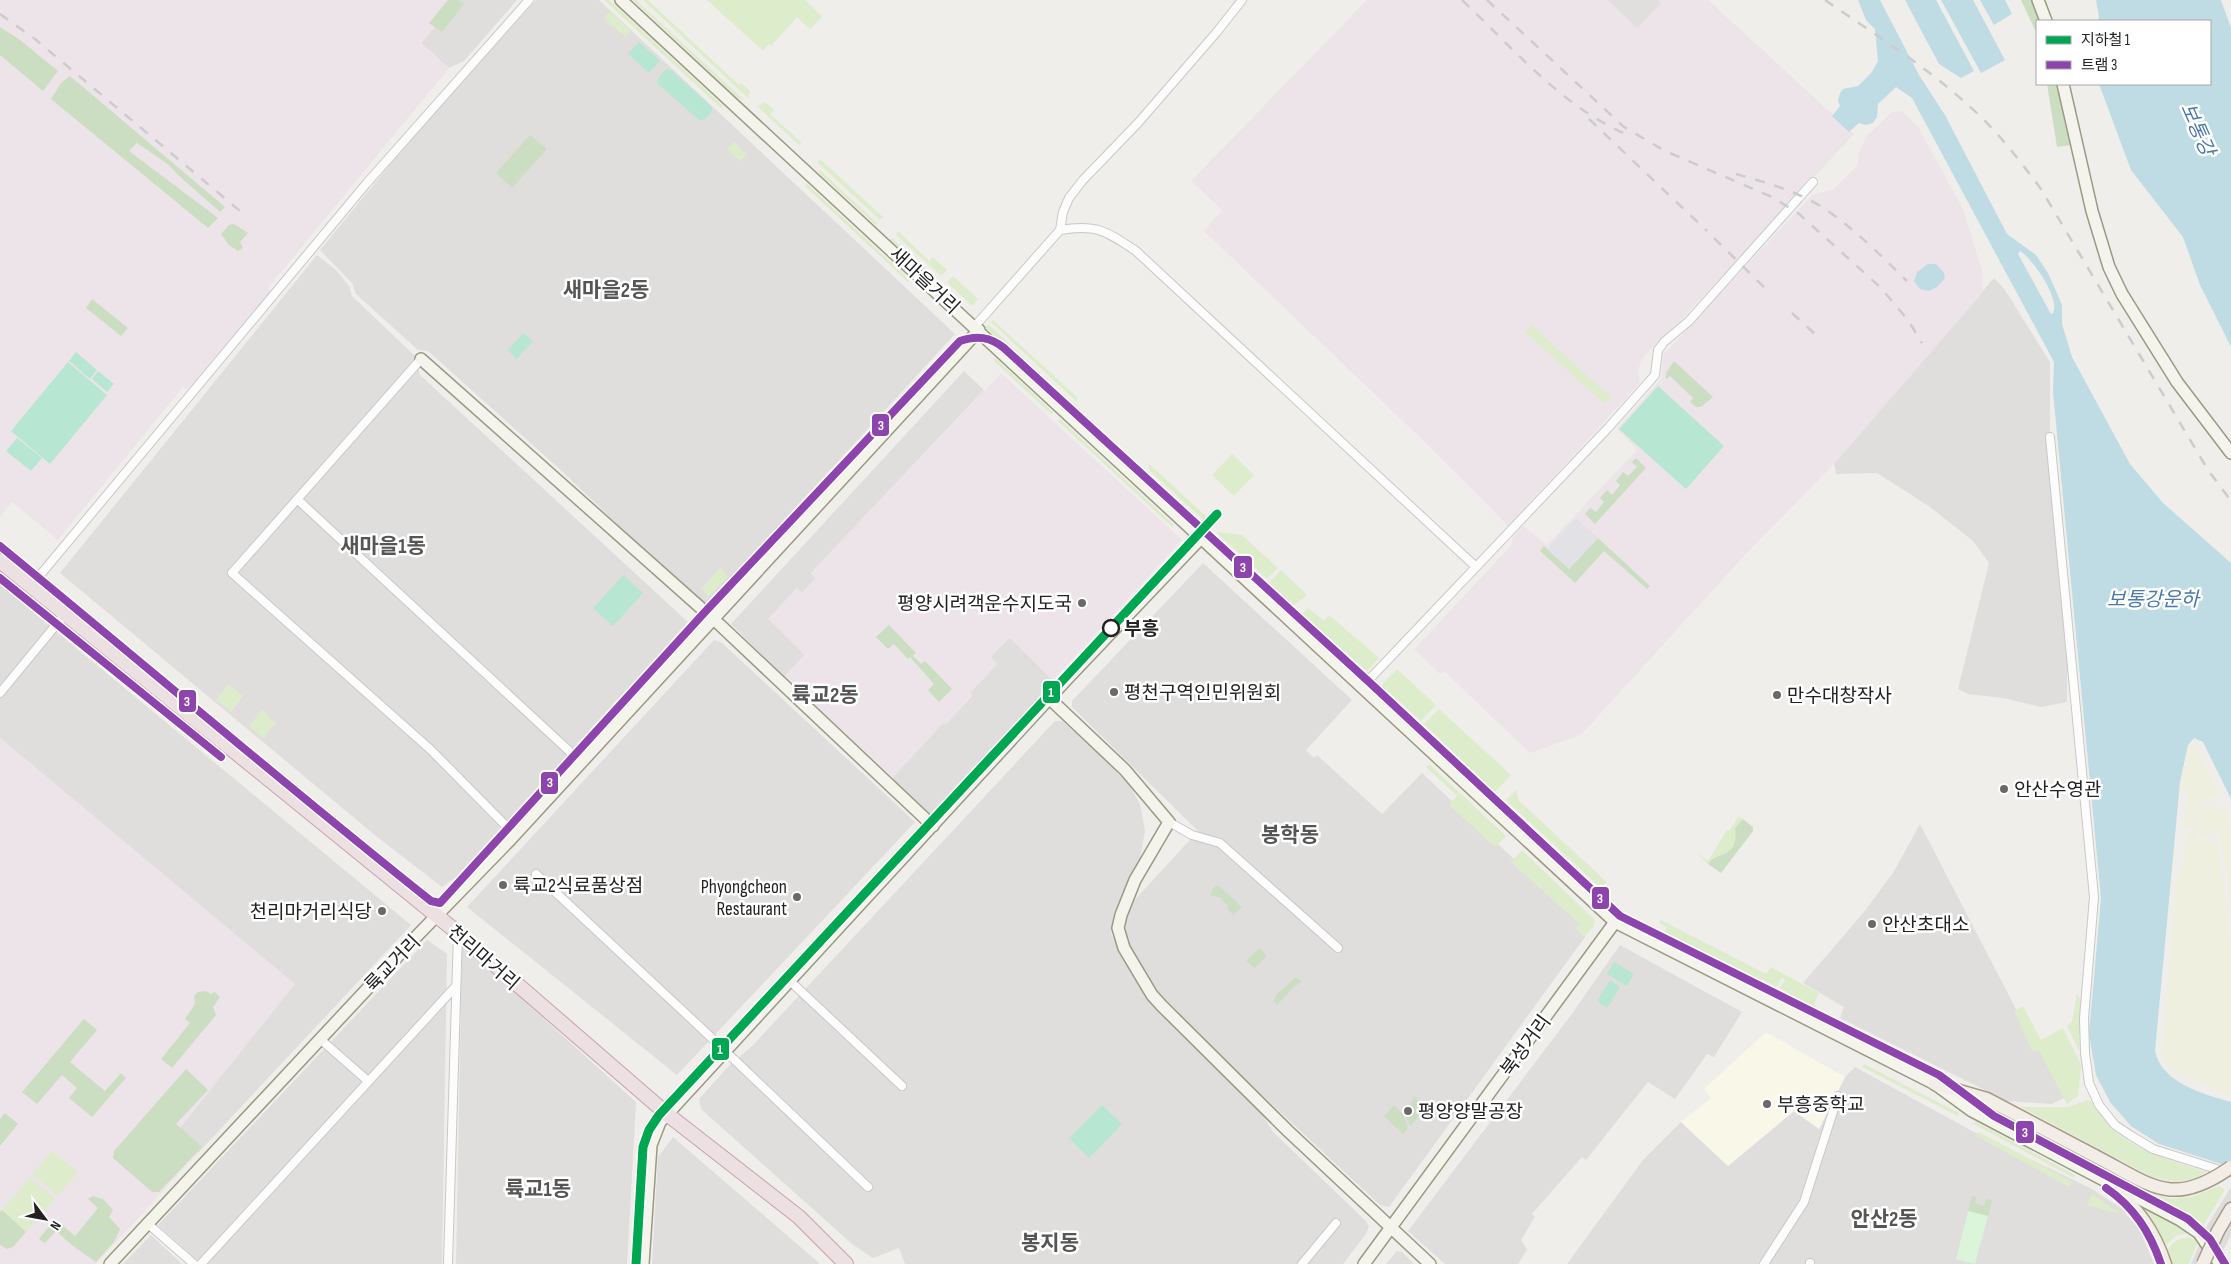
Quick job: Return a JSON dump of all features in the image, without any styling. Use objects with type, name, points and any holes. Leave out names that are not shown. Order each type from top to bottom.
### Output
[{"type":"highway","name":"천리마거리","points":[[0,561],[458,934],[667,1114],[799,1217],[846,1264]]},
{"type":"main road","name":"새마을거리","points":[[621,0],[1363,686],[1615,922],[1935,1084],[1972,1111],[2199,1233],[2220,1264]]},
{"type":"main road","points":[[2038,0],[2046,20]]},
{"type":"main road","points":[[2063,85],[2096,226],[2109,267],[2122,294],[2177,382],[2231,453]]},
{"type":"main road","name":"륙교거리","points":[[110,1264],[320,1039],[515,835],[714,619],[977,328]]},
{"type":"main road","points":[[421,359],[704,613],[714,619],[933,826]]},
{"type":"main road","points":[[644,1264],[651,1145],[656,1127],[1050,699],[1202,537]]},
{"type":"main road","points":[[1050,699],[1125,770],[1169,822],[1135,880],[1121,915],[1118,928],[1124,948],[1152,994],[1162,1006],[1430,1264]]},
{"type":"main road","name":"북성거리","points":[[1364,1264],[1615,922]]},
{"type":"main road","points":[[1935,1084],[1987,1099],[2155,1187],[2181,1191],[2198,1188],[2231,1167]]},
{"type":"main road","points":[[2112,1185],[2140,1213],[2151,1229],[2165,1264]]},
{"type":"main road","points":[[2203,1264],[2231,1209]]},
{"type":"street","points":[[31,586],[366,184],[529,0]]},
{"type":"street","points":[[977,328],[1060,230],[1069,198],[1083,180],[1138,123],[1242,0]]},
{"type":"street","points":[[1363,686],[1608,428],[1655,375],[1658,350],[1663,344],[1695,314],[1813,182]]},
{"type":"street","points":[[1060,230],[1082,226],[1099,229],[1136,251],[1476,567]]},
{"type":"street","points":[[421,359],[232,573],[417,738],[515,835]]},
{"type":"street","points":[[2050,437],[2094,897],[2084,1018],[2085,1053],[2089,1083],[2100,1106],[2115,1125],[2130,1135],[2153,1149],[2231,1173]]},
{"type":"street","points":[[297,499],[581,762]]},
{"type":"street","points":[[0,693],[65,614]]},
{"type":"street","points":[[1169,822],[1192,835],[1220,843],[1338,948]]},
{"type":"street","points":[[536,874],[868,1187]]},
{"type":"street","points":[[448,1264],[458,934]]},
{"type":"street","points":[[790,981],[902,1086]]},
{"type":"street","points":[[201,1264],[456,986]]},
{"type":"street","points":[[320,1039],[368,1081]]},
{"type":"street","points":[[1764,1264],[1804,1202],[1838,1096]]},
{"type":"street","points":[[147,1223],[194,1264]]},
{"type":"street","points":[[1302,1264],[1336,1223]]},
{"type":"shaded area","points":[[0,0],[458,0],[421,43],[449,68],[268,288],[272,293],[218,358],[186,390],[183,387],[58,540],[12,502],[0,517]]},
{"type":"shaded area","points":[[458,0],[517,0],[464,61],[449,68],[421,43]]},
{"type":"shaded area","points":[[536,0],[599,0],[955,334],[704,607],[564,473],[428,351],[418,350],[356,294],[352,283],[320,250],[411,139]]},
{"type":"shaded area","points":[[1367,0],[1708,0],[1854,134],[1671,331],[1643,357],[1638,370],[1640,383],[1508,526],[1432,449],[1204,231],[1222,210],[1191,181]]},
{"type":"shaded area","points":[[1608,0],[1658,0],[1661,3],[1637,28]]},
{"type":"shaded area","points":[[1902,111],[1918,127],[1963,209],[1982,271],[1983,292],[1834,464],[1743,557],[1581,735],[1530,753],[1444,671],[1440,674],[1414,649],[1511,546],[1513,536],[1523,526],[1547,545],[1637,450],[1617,429],[1662,378],[1663,355],[1812,195],[1834,189],[1857,166],[1859,152],[1866,137],[1892,112]]},
{"type":"shaded area","points":[[317,255],[336,270],[349,286],[352,296],[416,357],[420,375],[688,622],[455,878],[442,887],[376,836],[60,573]]},
{"type":"shaded area","points":[[1994,278],[2005,290],[2050,362],[2050,431],[2048,434],[2067,639],[2067,702],[2041,707],[2003,698],[1968,694],[1958,689],[1989,563],[1973,541],[1930,507],[1877,473],[1836,474],[1834,464]]},
{"type":"shaded area","points":[[964,371],[984,390],[811,573],[816,578],[802,593],[797,588],[769,619],[805,655],[784,677],[731,624]]},
{"type":"shaded area","points":[[1001,373],[1182,540],[1053,680],[1009,637],[991,657],[997,664],[970,693],[972,695],[893,777],[784,677],[805,654],[768,619],[797,588],[803,593],[816,578],[811,573]]},
{"type":"shaded area","points":[[1576,518],[1598,538],[1569,569],[1547,549]]},
{"type":"shaded area","points":[[1203,563],[1352,700],[1306,750],[1314,758],[1317,755],[1382,814],[1422,773],[1590,930],[1389,1207],[1380,1205],[1157,997],[1123,935],[1122,925],[1130,905],[1198,831],[1072,707],[1072,701]]},
{"type":"shaded area","points":[[0,585],[411,925],[198,1153],[175,1134],[294,984],[0,738]]},
{"type":"shaded area","points":[[1010,637],[1053,680],[1043,695],[933,814],[927,813],[895,785],[893,777],[944,722],[946,724],[972,696],[970,693],[997,664],[990,657]]},
{"type":"shaded area","points":[[714,640],[721,642],[915,822],[677,1075],[467,907]]},
{"type":"shaded area","points":[[1055,721],[1062,721],[1104,759],[1130,786],[1140,804],[1145,830],[1140,859],[1113,917],[1111,934],[1151,999],[1175,1027],[1257,1106],[1273,1132],[1366,1221],[1369,1226],[1366,1234],[1343,1264],[905,1264],[899,1248],[873,1258],[852,1244],[701,1109],[699,1099],[727,1068],[753,1045]]},
{"type":"shaded area","points":[[0,738],[295,984],[175,1134],[198,1153],[96,1264],[0,1264]]},
{"type":"shaded area","points":[[1920,824],[2064,1098],[2052,1104],[2007,1101],[1840,1018],[1844,1007],[1803,983],[1864,912],[1893,873]]},
{"type":"shaded area","points":[[427,940],[447,954],[442,1264],[202,1264],[158,1225]]},
{"type":"shaded area","points":[[462,945],[636,1102],[627,1264],[456,1264]]},
{"type":"shaded area","points":[[1620,945],[1742,1012],[1714,1057],[1707,1054],[1675,1099],[1648,1082],[1586,1160],[1582,1157],[1532,1214],[1535,1217],[1521,1240],[1527,1250],[1518,1264],[1445,1264],[1408,1231],[1571,1015]]},
{"type":"shaded area","name":"부흥중학교","points":[[1766,1032],[1845,1077],[1819,1129],[1794,1111],[1728,1166],[1681,1122],[1711,1098],[1704,1089]]},
{"type":"shaded area","points":[[1855,1067],[1974,1132],[2092,1189],[2121,1208],[2140,1230],[2154,1264],[1567,1264],[1643,1160],[1681,1122],[1728,1166],[1794,1111],[1819,1129],[1845,1077]]},
{"type":"shaded area","points":[[673,1137],[819,1264],[652,1264],[658,1157]]},
{"type":"shaded area","points":[[151,1235],[182,1264],[123,1264]]},
{"type":"shaded area","points":[[1397,1251],[1402,1252],[1414,1264],[1386,1264]]},
{"type":"green space","points":[[448,0],[458,0],[464,4],[442,32],[429,23]]},
{"type":"green space","points":[[604,0],[609,0],[723,106],[721,108]]},
{"type":"green space","points":[[633,0],[636,0],[744,100],[738,98]]},
{"type":"green space","points":[[643,0],[648,0],[739,85],[741,83],[750,91],[748,98]]},
{"type":"green space","points":[[707,0],[805,0],[822,17],[810,29],[797,17],[771,46],[769,44],[763,51]]},
{"type":"green space","points":[[2021,0],[2034,0],[2043,20],[2036,20],[2036,32]]},
{"type":"green space","points":[[610,11],[631,31],[625,37],[604,18]]},
{"type":"green space","points":[[0,27],[20,40],[58,71],[43,91],[0,55]]},
{"type":"green space","points":[[639,42],[660,61],[649,73],[628,54]]},
{"type":"green space","points":[[666,69],[671,70],[712,107],[712,111],[704,120],[699,120],[657,83]]},
{"type":"green space","points":[[70,76],[225,207],[220,212],[169,165],[137,143],[129,151],[218,218],[208,228],[51,99],[61,83]]},
{"type":"green space","points":[[2047,85],[2059,85],[2072,145],[2057,147]]},
{"type":"green space","points":[[765,102],[774,110],[770,114],[801,142],[800,146],[757,106]]},
{"type":"green space","points":[[530,135],[547,149],[512,188],[496,173]]},
{"type":"green space","points":[[734,142],[747,154],[740,161],[727,149]]},
{"type":"green space","points":[[820,159],[883,217],[880,220],[817,162]]},
{"type":"green space","points":[[820,170],[877,223],[876,225],[818,172]]},
{"type":"green space","points":[[807,184],[910,280],[908,282],[805,186]]},
{"type":"green space","points":[[234,224],[248,233],[240,242],[243,248],[238,251],[229,245],[221,234],[229,225]]},
{"type":"green space","points":[[898,231],[929,261],[933,257],[947,270],[941,276],[896,235]]},
{"type":"green space","points":[[892,238],[958,299],[957,301],[890,239]]},
{"type":"green space","points":[[953,276],[978,299],[972,306],[947,282]]},
{"type":"green space","points":[[92,299],[128,328],[121,336],[86,308]]},
{"type":"green space","points":[[993,320],[1078,398],[1076,401],[991,322]]},
{"type":"green space","points":[[988,324],[1073,404],[1071,406],[985,327]]},
{"type":"green space","points":[[1531,325],[1611,397],[1605,404],[1525,332]]},
{"type":"green space","points":[[523,333],[533,341],[517,359],[508,350]]},
{"type":"green space","points":[[76,352],[97,370],[90,379],[69,361]]},
{"type":"green space","points":[[995,358],[1053,412],[1051,414],[993,360]]},
{"type":"green space","points":[[1674,361],[1713,397],[1701,407],[1696,407],[1690,402],[1693,398],[1670,376],[1666,379],[1666,373]]},
{"type":"green space","points":[[68,362],[107,395],[50,464],[11,431]]},
{"type":"green space","points":[[98,371],[114,384],[107,392],[92,379]]},
{"type":"green space","points":[[1658,386],[1724,446],[1686,489],[1619,429]]},
{"type":"green space","points":[[1060,419],[1174,525],[1172,527],[1058,421]]},
{"type":"green space","points":[[17,438],[42,458],[31,471],[6,451]]},
{"type":"green space","points":[[1232,454],[1254,475],[1234,496],[1212,475]]},
{"type":"green space","points":[[1636,458],[1646,468],[1595,524],[1585,514],[1590,508],[1596,512],[1604,502],[1600,498],[1607,490],[1612,495],[1620,485],[1616,481],[1623,472],[1628,476],[1637,467],[1632,462]]},
{"type":"green space","points":[[1148,463],[1210,520],[1207,523],[1150,471]]},
{"type":"green space","points":[[1218,532],[1242,535],[1278,568],[1267,579]]},
{"type":"green space","points":[[1598,538],[1650,586],[1647,589],[1604,551],[1575,583],[1540,551],[1544,546],[1569,569]]},
{"type":"green space","points":[[720,568],[728,576],[709,597],[701,589]]},
{"type":"green space","points":[[1281,570],[1307,595],[1294,605],[1269,582]]},
{"type":"green space","points":[[623,575],[643,593],[613,626],[593,608]]},
{"type":"green space","points":[[1308,608],[1324,621],[1329,615],[1379,658],[1367,671],[1302,614]]},
{"type":"green space","points":[[889,625],[916,653],[913,656],[921,664],[925,661],[952,689],[939,702],[928,690],[934,684],[910,657],[908,659],[894,644],[888,649],[876,637]]},
{"type":"green space","points":[[1397,669],[1436,705],[1421,721],[1383,687],[1383,683]]},
{"type":"green space","points":[[229,684],[243,696],[231,712],[216,700]]},
{"type":"green space","points":[[1439,709],[1511,775],[1495,792],[1424,724]]},
{"type":"green space","points":[[262,710],[276,723],[263,738],[249,726]]},
{"type":"green space","points":[[2192,747],[2197,749],[2219,795],[2197,803],[2194,827],[2184,829],[2188,791],[2181,790],[2189,750]]},
{"type":"green space","points":[[1429,764],[1506,836],[1495,847],[1449,805],[1457,796],[1426,767]]},
{"type":"green space","points":[[1516,790],[1519,801],[1607,882],[1602,889],[1506,800]]},
{"type":"green space","points":[[2213,804],[2216,809],[2226,807],[2231,828],[2217,830],[2218,833],[2201,838],[2196,821],[2200,819],[2197,808]]},
{"type":"green space","points":[[1739,816],[1743,819],[1735,828],[1736,836],[1733,846],[1727,852],[1712,858],[1708,864],[1696,852],[1708,861],[1727,830],[1729,831]]},
{"type":"green space","points":[[1743,819],[1753,827],[1753,831],[1721,873],[1708,864],[1712,859],[1731,849],[1735,842],[1735,828]]},
{"type":"green space","points":[[2231,829],[2231,912],[2220,833]]},
{"type":"green space","points":[[2195,831],[2200,841],[2206,839],[2218,844],[2231,939],[2231,1096],[2180,1074],[2166,1064],[2161,1057],[2177,877],[2182,869],[2186,834]]},
{"type":"green space","points":[[1522,850],[1595,920],[1594,926],[1584,937],[1575,929],[1579,924],[1511,862]]},
{"type":"green space","points":[[1218,885],[1242,907],[1233,915],[1220,897],[1210,896],[1213,888]]},
{"type":"green space","points":[[1661,920],[1766,974],[1771,967],[1819,993],[1814,1004],[1819,1009],[1779,988],[1785,981],[1784,979],[1781,978],[1777,987],[1761,980],[1665,932],[1667,927],[1659,923]]},
{"type":"green space","points":[[1259,948],[1267,956],[1254,968],[1246,961]]},
{"type":"green space","points":[[1614,962],[1634,974],[1627,986],[1607,974]]},
{"type":"green space","points":[[1296,977],[1302,982],[1295,986],[1277,1005],[1274,1001],[1276,995]]},
{"type":"green space","points":[[1610,980],[1620,987],[1607,1008],[1597,1001]]},
{"type":"green space","points":[[206,991],[211,994],[215,992],[220,997],[213,1007],[216,1015],[172,1068],[161,1059],[190,1023],[185,1019],[195,1004],[194,996],[198,992]]},
{"type":"green space","points":[[2077,993],[2081,1002],[2079,1051],[2067,1026],[2072,1022]]},
{"type":"green space","points":[[2023,1006],[2041,1040],[2063,1028],[2081,1065],[2078,1096],[2067,1104],[2039,1050],[2033,1052],[2014,1011]]},
{"type":"green space","points":[[84,1019],[97,1030],[70,1062],[105,1091],[121,1073],[126,1078],[92,1117],[69,1098],[77,1088],[62,1075],[37,1104],[22,1092]]},
{"type":"green space","points":[[1864,1064],[1959,1113],[1958,1116],[1862,1067]]},
{"type":"green space","points":[[186,1069],[208,1090],[176,1124],[202,1147],[159,1192],[152,1192],[113,1158],[114,1151]]},
{"type":"green space","points":[[1414,1096],[1426,1108],[1410,1126],[1406,1117]]},
{"type":"green space","points":[[2088,1100],[2095,1106],[2114,1131],[2128,1141],[2161,1157],[2207,1172],[2196,1178],[2177,1182],[2152,1177],[2021,1107],[2068,1107]]},
{"type":"green space","points":[[1102,1105],[1122,1124],[1089,1158],[1069,1138]]},
{"type":"green space","points":[[1394,1105],[1403,1114],[1408,1128],[1403,1134],[1384,1116]]},
{"type":"green space","points":[[5,1113],[18,1124],[0,1146],[0,1119]]},
{"type":"green space","points":[[1976,1122],[2075,1175],[2074,1178],[1972,1123]]},
{"type":"green space","points":[[1979,1132],[2072,1182],[2069,1187],[1976,1136]]},
{"type":"green space","points":[[52,1151],[78,1172],[58,1196],[32,1174]]},
{"type":"green space","points":[[30,1178],[55,1199],[26,1232],[2,1210]]},
{"type":"green space","points":[[2219,1186],[2225,1190],[2203,1226],[2177,1208],[2140,1188],[2170,1199],[2192,1197]]},
{"type":"green space","points":[[2092,1194],[2121,1214],[2087,1205]]},
{"type":"green space","points":[[93,1196],[103,1199],[113,1210],[109,1217],[120,1229],[114,1242],[96,1262],[56,1231],[45,1243],[39,1239],[55,1219],[75,1236],[98,1208],[88,1199]]},
{"type":"green space","points":[[1972,1196],[1976,1197],[1975,1203],[1984,1206],[1986,1199],[1992,1200],[1988,1216],[1968,1211]]},
{"type":"green space","points":[[2130,1198],[2173,1221],[2188,1233],[2175,1236],[2164,1248]]},
{"type":"green space","points":[[2,1210],[26,1232],[13,1247],[7,1249],[0,1245],[0,1212]]},
{"type":"green space","points":[[1968,1211],[1988,1216],[1975,1264],[1956,1259]]},
{"type":"green space","points":[[2188,1237],[2198,1241],[2189,1264],[2167,1264],[2167,1254],[2174,1242]]},
{"type":"water","name":"보통강운하","points":[[1858,0],[1880,0],[1919,75],[1945,115],[2007,234],[2036,255],[2048,273],[2062,305],[2062,324],[2072,357],[2130,464],[2163,503],[2231,563],[2231,799],[2203,742],[2194,738],[2188,745],[2180,782],[2155,1051],[2159,1062],[2166,1071],[2185,1086],[2231,1102],[2231,1167],[2159,1144],[2131,1126],[2110,1102],[2096,1075],[2089,1034],[2101,898],[2053,392],[2054,362],[1912,98],[1896,87],[1878,104],[1877,117],[1873,123],[1866,125],[1859,123],[1849,132],[1832,116],[1840,106],[1838,101],[1843,89],[1858,86],[1872,72],[1878,61],[1875,29],[1866,20]],"holes":[[[2020,251],[2044,279],[2053,298],[2054,307],[2051,314],[2018,254]]]},
{"type":"water","points":[[1905,0],[1936,0],[1974,71],[1961,78],[1939,64]]},
{"type":"water","points":[[1941,0],[1973,0],[2005,60],[1981,73]]},
{"type":"water","points":[[1980,0],[2005,0],[2012,14],[1994,25]]},
{"type":"water","name":"보통강","points":[[2096,0],[2221,0],[2231,28],[2231,347],[2200,285],[2183,237],[2131,170],[2099,85],[2211,85],[2211,20],[2098,20]]},
{"type":"water","points":[[1928,264],[1936,264],[1944,273],[1945,278],[1937,287],[1929,291],[1920,289],[1914,281],[1917,272]]},
{"type":"pier","points":[[2231,1187],[2231,1235],[2216,1264],[2191,1264],[2208,1224]]},
{"type":"railway","points":[[1462,0],[1560,93],[1604,123],[1628,135]]},
{"type":"railway","points":[[1487,0],[1624,127],[1665,151],[1772,197],[1798,213],[1880,287],[1908,320],[1922,343]]},
{"type":"railway","points":[[1825,0],[1935,77],[1979,115],[2016,156],[2041,189],[2208,470],[2231,501]]},
{"type":"railway","points":[[0,14],[35,39],[240,211]]},
{"type":"railway","points":[[1589,119],[1707,231]]},
{"type":"railway","points":[[1736,174],[1791,192],[1822,207],[1856,233],[1907,281]]},
{"type":"railway","points":[[1714,238],[1767,290]]},
{"type":"railway","points":[[1792,313],[1816,335]]},
{"type":"metro line","name":"1","points":[[636,1264],[643,1147],[649,1130],[659,1115],[1217,514]]},
{"type":"tram line","name":"3","points":[[0,546],[376,857],[431,901],[440,903],[704,613],[960,341],[972,338],[988,339],[1004,348],[1368,681],[1620,916],[1939,1075],[1994,1116],[2188,1219],[2210,1239],[2225,1264]]},
{"type":"tram line","name":"3","points":[[0,578],[221,757]]},
{"type":"tram line","name":"3","points":[[2106,1188],[2125,1203],[2140,1221],[2152,1241],[2161,1264]]},
{"type":"place","name":"평양시려객운수지도국","points":[[1082,603]]},
{"type":"place","name":"부흥","points":[[1111,628]]},
{"type":"place","name":"평천구역인민위원회","points":[[1114,692]]},
{"type":"place","name":"만수대창작사","points":[[1777,695]]},
{"type":"place","name":"안산수영관","points":[[2004,789]]},
{"type":"place","name":"륙교2식료품상점","points":[[503,885]]},
{"type":"place","name":"Phyongcheon Restaurant","points":[[797,897]]},
{"type":"place","name":"천리마거리식당","points":[[382,911]]},
{"type":"place","name":"안산초대소","points":[[1872,924]]},
{"type":"place","name":"부흥중학교","points":[[1767,1104]]},
{"type":"place","name":"평양양말공장","points":[[1408,1111]]},
{"type":"district","name":"새마을2동","points":[[606,290]]},
{"type":"district","name":"새마을1동","points":[[383,546]]},
{"type":"district","name":"륙교2동","points":[[825,695]]},
{"type":"district","name":"봉학동","points":[[1290,835]]},
{"type":"district","name":"륙교1동","points":[[538,1189]]},
{"type":"district","name":"안산2동","points":[[1884,1219]]},
{"type":"district","name":"봉지동","points":[[1050,1243]]}]
